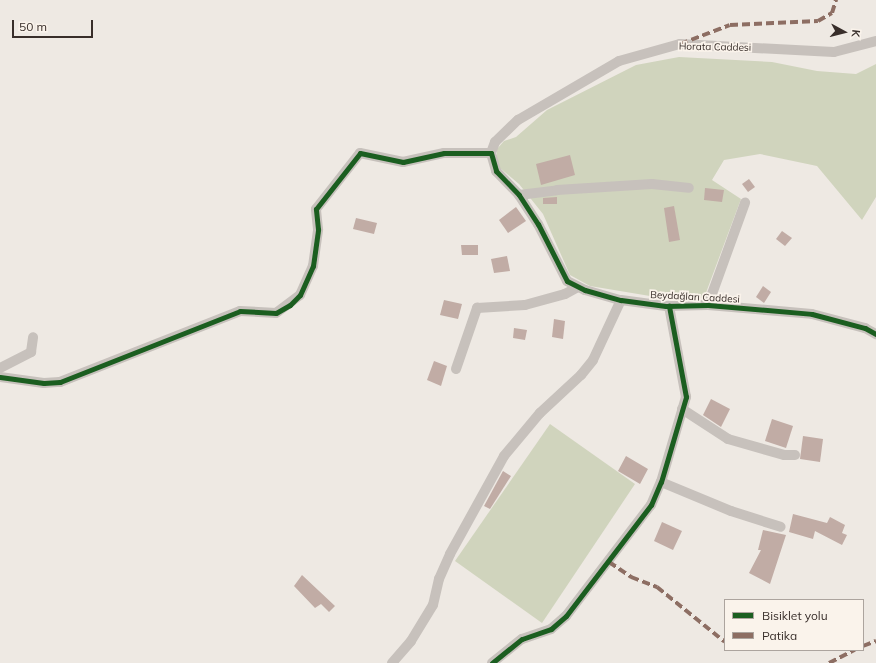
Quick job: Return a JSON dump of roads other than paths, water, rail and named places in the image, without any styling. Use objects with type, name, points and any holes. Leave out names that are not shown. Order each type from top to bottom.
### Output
[{"type":"street","name":"Horata Caddesi","points":[[490,153],[495,142],[518,120],[619,61],[680,44],[834,52],[876,42]]},
{"type":"street","points":[[0,378],[44,383],[60,382],[240,311],[276,313],[300,295],[313,266],[318,229],[316,209],[360,153],[403,162],[444,154],[490,153]]},
{"type":"street","name":"Beydağları Caddesi","points":[[490,153],[496,171],[519,195],[538,224],[567,281],[578,287],[621,300],[669,306],[708,305],[812,314],[865,328],[876,334]]},
{"type":"street","points":[[519,195],[557,190],[652,184],[689,188]]},
{"type":"street","points":[[708,305],[745,203]]},
{"type":"street","points":[[456,369],[477,308],[525,305],[565,294],[578,287]]},
{"type":"street","points":[[392,663],[411,641],[433,606],[439,579],[450,554],[504,456],[540,413],[585,370],[593,360],[621,300]]},
{"type":"street","points":[[492,663],[522,639],[551,629],[566,616],[651,505],[661,482],[686,397],[669,306]]},
{"type":"street","points":[[0,368],[31,352],[33,337]]},
{"type":"street","points":[[682,409],[728,439],[784,454],[795,455]]},
{"type":"street","points":[[661,482],[731,511],[781,528]]}]
